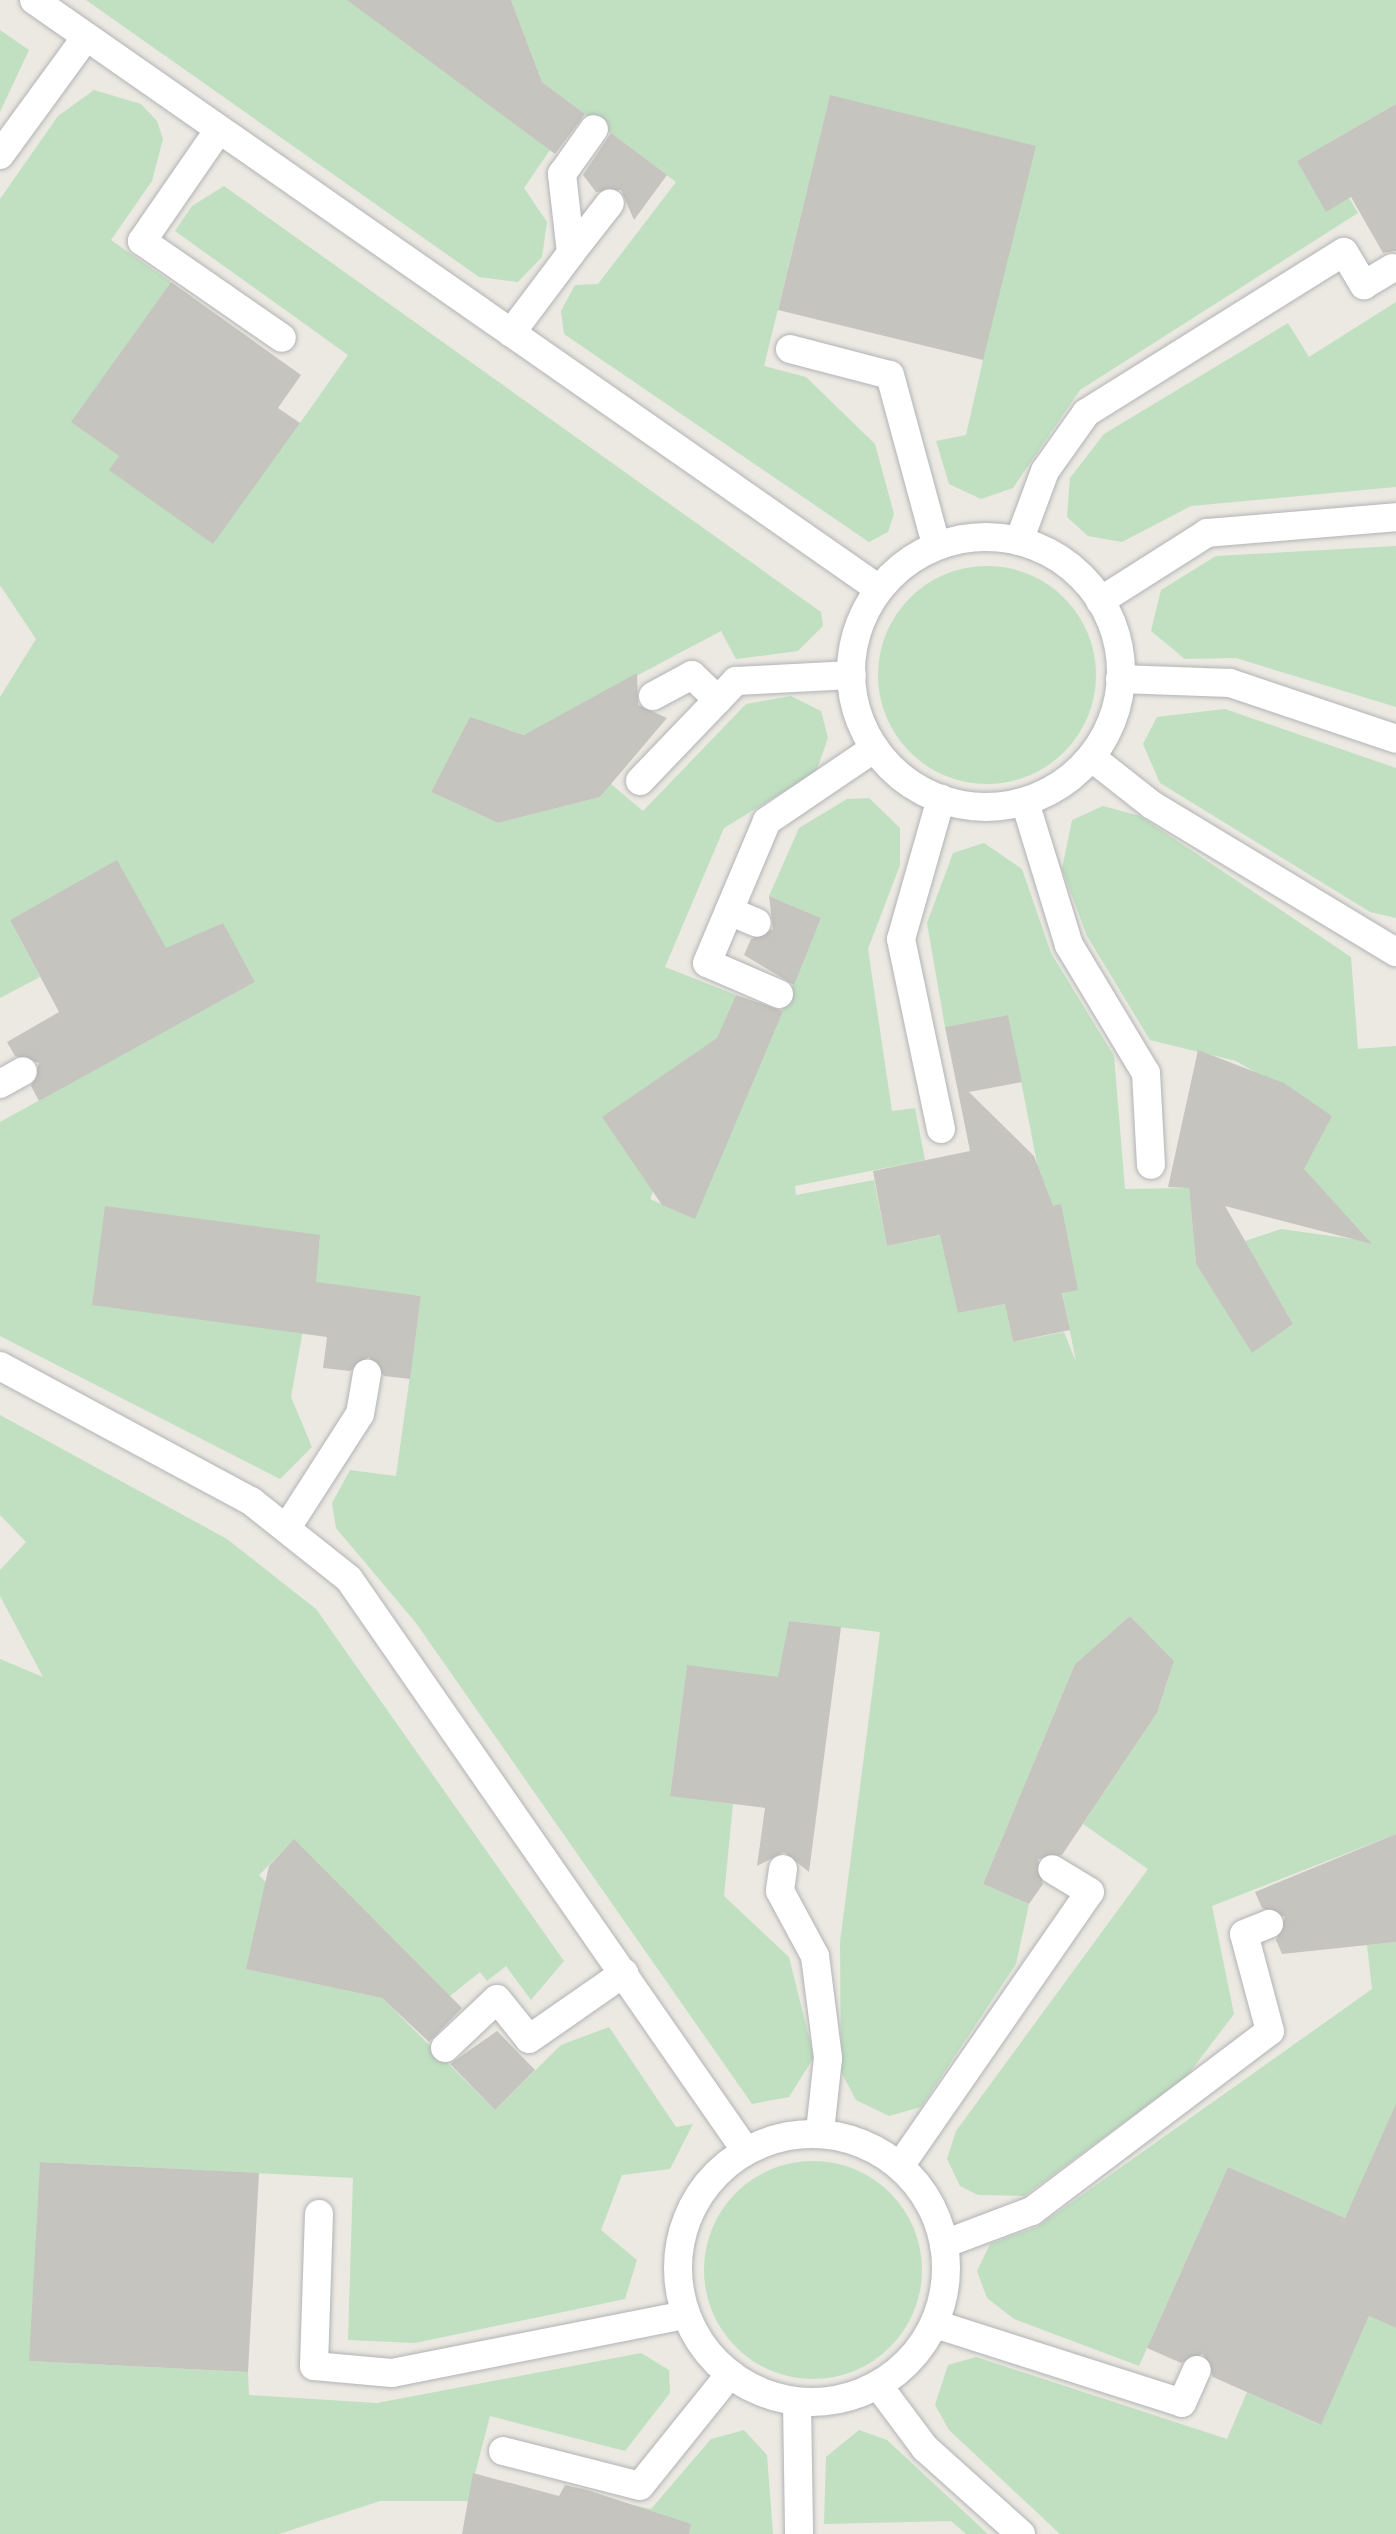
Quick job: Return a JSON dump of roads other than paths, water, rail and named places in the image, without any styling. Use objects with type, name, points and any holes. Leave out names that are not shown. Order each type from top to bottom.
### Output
[{"type":"lane","points":[[34,0],[880,589]]},
{"type":"lane","points":[[0,156],[86,37]]},
{"type":"lane","points":[[571,253],[562,174],[594,129]]},
{"type":"lane","points":[[218,130],[142,241],[204,295],[282,338]]},
{"type":"lane","points":[[511,334],[610,203]]},
{"type":"lane","points":[[1018,541],[1046,472],[1086,412],[1344,252],[1364,284],[1392,268]]},
{"type":"lane","points":[[790,349],[890,375],[936,544]]},
{"type":"lane","points":[[1100,601],[1207,533],[1396,517]]},
{"type":"lane","points":[[1018,541],[1074,569],[1100,601],[1120,679],[1091,757],[1025,802],[976,808],[941,800],[910,784],[874,748],[852,675],[858,628],[880,589],[936,544],[1018,541]]},
{"type":"lane","points":[[652,696],[692,675],[718,700]]},
{"type":"lane","points":[[640,781],[736,681],[852,675]]},
{"type":"lane","points":[[1120,679],[1230,683],[1396,739]]},
{"type":"lane","points":[[779,994],[707,963],[766,821],[874,748]]},
{"type":"lane","points":[[1091,757],[1152,805],[1396,952]]},
{"type":"lane","points":[[941,800],[900,940],[941,1129]]},
{"type":"lane","points":[[1025,802],[1069,945],[1146,1072],[1151,1165]]},
{"type":"lane","points":[[729,911],[757,923]]},
{"type":"lane","points":[[0,1366],[288,1526],[349,1579],[394,1638],[746,2151]]},
{"type":"lane","points":[[288,1526],[360,1414],[367,1374]]},
{"type":"lane","points":[[784,1869],[780,1891],[816,1956],[828,2058],[820,2132]]},
{"type":"lane","points":[[900,2166],[1090,1892],[1052,1869]]},
{"type":"lane","points":[[944,2244],[1032,2211],[1270,2031],[1244,1934],[1270,1924]]},
{"type":"lane","points":[[445,2048],[497,1999],[522,2044],[624,1973]]},
{"type":"lane","points":[[820,2132],[900,2166],[924,2193],[944,2244],[935,2324],[878,2385],[797,2402],[730,2374],[684,2315],[679,2242],[691,2208],[746,2151],[820,2132]]},
{"type":"lane","points":[[319,2214],[314,2366],[392,2373],[684,2315]]},
{"type":"lane","points":[[935,2324],[1182,2403],[1197,2370]]},
{"type":"lane","points":[[503,2452],[640,2486],[730,2374]]},
{"type":"lane","points":[[878,2385],[925,2448],[1022,2534]]},
{"type":"lane","points":[[797,2402],[799,2534]]}]
